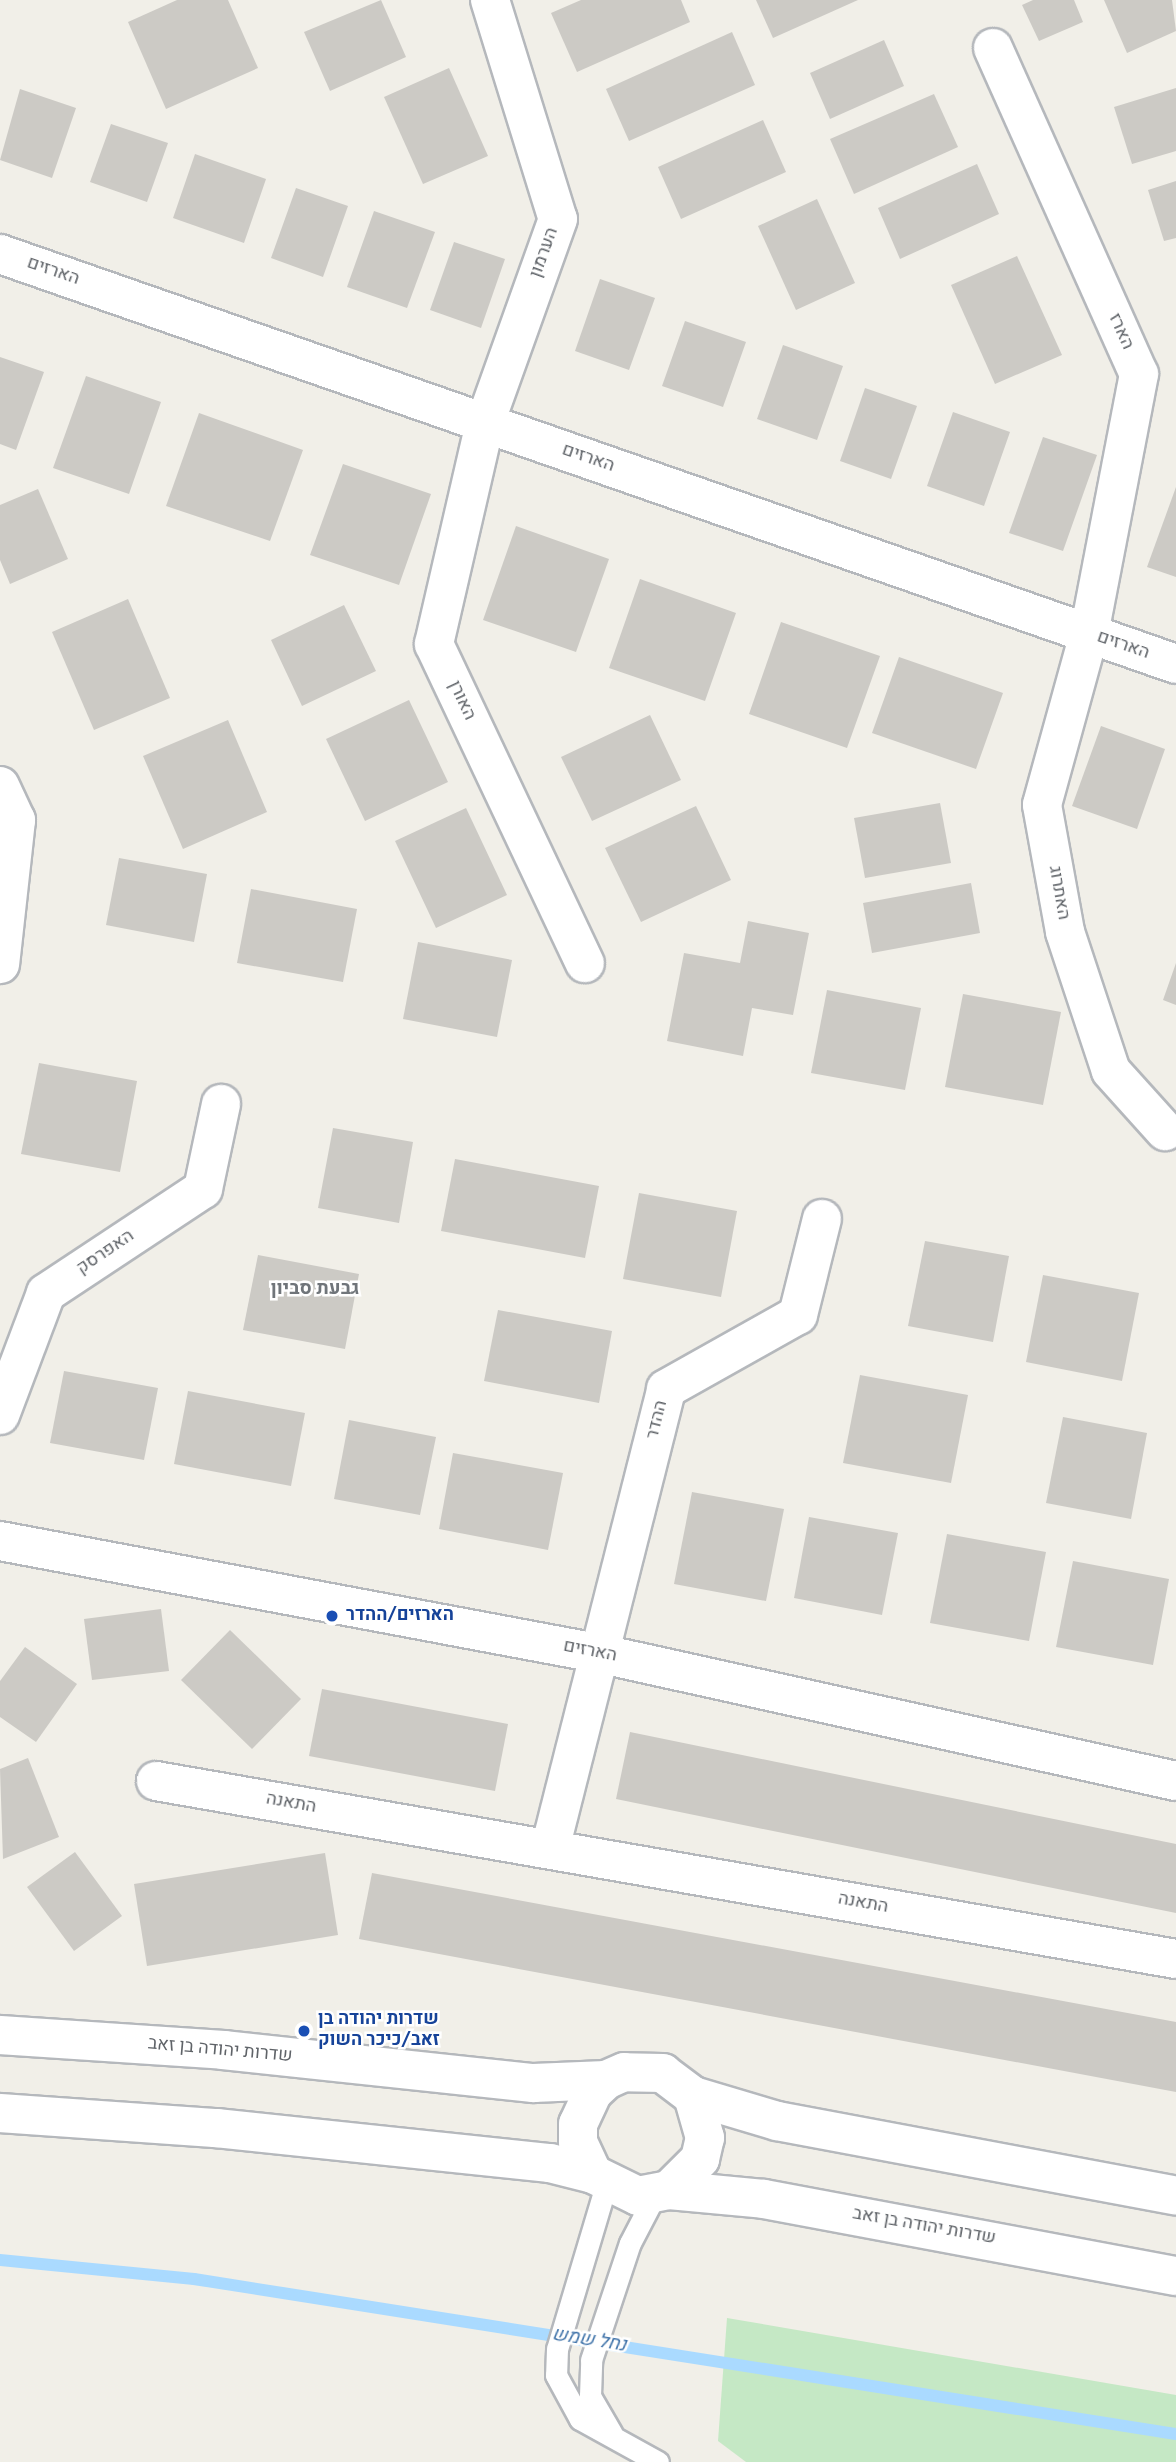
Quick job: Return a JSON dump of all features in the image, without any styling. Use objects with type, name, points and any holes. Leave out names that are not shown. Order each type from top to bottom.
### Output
[{"type":"street","name":"הערמון","points":[[485,423],[558,219],[490,0]]},
{"type":"street","name":"הארז","points":[[993,48],[1139,374],[1089,634]]},
{"type":"street","name":"הארזים","points":[[0,254],[1176,664]]},
{"type":"street","name":"האורן","points":[[485,423],[434,644],[585,963]]},
{"type":"street","name":"האתרוג","points":[[1089,634],[1042,805],[1065,932],[1111,1071],[1165,1131]]},
{"type":"street","points":[[0,786],[16,820],[0,964]]},
{"type":"street","name":"האפרסק","points":[[0,1415],[46,1293],[203,1189],[221,1104]]},
{"type":"street","name":"ההדר","points":[[601,1654],[666,1389],[798,1315],[822,1219]]},
{"type":"street","name":"הארזים","points":[[0,1541],[601,1654],[1176,1781]]},
{"type":"street","points":[[550,1849],[601,1654]]},
{"type":"street","name":"התאנה","points":[[156,1781],[1176,1959]]},
{"type":"street","name":"שדרות יהודה בן זאב","points":[[0,2035],[223,2050],[533,2083],[606,2080]]},
{"type":"street","points":[[599,2180],[578,2141],[578,2124],[593,2092],[606,2080],[624,2071],[663,2073],[693,2096],[777,2121],[1176,2196]]},
{"type":"street","points":[[0,2113],[363,2143],[662,2192],[687,2177],[702,2148],[703,2115],[693,2096]]},
{"type":"street","name":"שדרות יהודה בן זאב","points":[[662,2192],[791,2203],[1176,2276]]},
{"type":"lane","points":[[599,2180],[555,2362],[571,2409],[620,2443],[658,2462]]},
{"type":"lane","points":[[620,2443],[595,2411],[591,2360],[630,2243],[662,2192]]},
{"type":"green space","points":[[727,2318],[1176,2395],[1176,2462],[746,2462],[718,2441]]},
{"type":"building","points":[[177,0],[228,0],[258,68],[166,109],[128,22]]},
{"type":"building","points":[[381,0],[406,57],[330,91],[304,32]]},
{"type":"building","points":[[581,0],[681,0],[690,22],[577,72],[551,13]]},
{"type":"building","points":[[756,0],[858,0],[773,38]]},
{"type":"building","points":[[1033,0],[1074,0],[1083,22],[1039,41],[1022,5]]},
{"type":"building","points":[[1104,0],[1172,0],[1176,31],[1127,53]]},
{"type":"building","points":[[732,32],[755,85],[629,141],[606,89]]},
{"type":"building","points":[[884,40],[904,86],[830,119],[810,73]]},
{"type":"building","points":[[449,68],[488,156],[423,184],[384,97]]},
{"type":"building","points":[[1176,88],[1176,151],[1132,164],[1114,107]]},
{"type":"building","points":[[20,89],[76,108],[52,178],[0,160]]},
{"type":"building","points":[[934,94],[958,147],[854,194],[830,139]]},
{"type":"building","points":[[763,120],[786,172],[681,219],[658,167]]},
{"type":"building","points":[[111,124],[168,143],[147,202],[90,182]]},
{"type":"building","points":[[195,154],[266,179],[244,243],[173,218]]},
{"type":"building","points":[[977,164],[999,214],[900,259],[878,208]]},
{"type":"building","points":[[1176,181],[1176,238],[1164,241],[1148,190]]},
{"type":"building","points":[[296,188],[348,206],[323,277],[271,258]]},
{"type":"building","points":[[817,199],[855,283],[796,310],[758,226]]},
{"type":"building","points":[[374,211],[435,232],[407,308],[347,287]]},
{"type":"building","points":[[454,242],[505,259],[481,328],[430,310]]},
{"type":"building","points":[[1017,256],[1062,355],[995,384],[951,285]]},
{"type":"building","points":[[600,279],[655,298],[629,370],[575,351]]},
{"type":"building","points":[[685,321],[746,342],[723,407],[662,386]]},
{"type":"building","points":[[783,345],[843,366],[817,440],[757,419]]},
{"type":"building","points":[[0,357],[44,372],[16,450],[0,444]]},
{"type":"building","points":[[86,376],[161,402],[129,494],[53,468]]},
{"type":"building","points":[[865,388],[917,406],[891,479],[840,461]]},
{"type":"building","points":[[953,412],[1010,432],[984,506],[927,486]]},
{"type":"building","points":[[199,413],[303,450],[270,541],[166,506]]},
{"type":"building","points":[[1043,437],[1097,455],[1063,551],[1009,533]]},
{"type":"building","points":[[343,464],[431,494],[399,585],[310,555]]},
{"type":"building","points":[[1176,487],[1176,577],[1147,567]]},
{"type":"building","points":[[38,489],[68,559],[10,584],[0,560],[0,505]]},
{"type":"building","points":[[516,526],[609,559],[576,652],[483,620]]},
{"type":"building","points":[[640,579],[736,613],[705,701],[609,668]]},
{"type":"building","points":[[128,599],[170,698],[94,730],[52,632]]},
{"type":"building","points":[[344,605],[376,671],[302,706],[271,640]]},
{"type":"building","points":[[781,622],[880,656],[847,748],[749,714]]},
{"type":"building","points":[[899,657],[1003,693],[976,769],[872,733]]},
{"type":"building","points":[[409,700],[448,782],[365,821],[326,739]]},
{"type":"building","points":[[650,715],[681,780],[592,821],[561,757]]},
{"type":"building","points":[[228,720],[267,812],[183,849],[143,756]]},
{"type":"building","points":[[1101,726],[1165,749],[1137,829],[1072,806]]},
{"type":"building","points":[[940,803],[951,863],[865,878],[854,818]]},
{"type":"building","points":[[696,806],[731,880],[641,922],[605,848]]},
{"type":"building","points":[[466,808],[507,895],[436,928],[395,841]]},
{"type":"building","points":[[119,858],[207,874],[194,942],[106,925]]},
{"type":"building","points":[[971,883],[980,933],[872,953],[863,903]]},
{"type":"building","points":[[251,889],[357,909],[343,982],[237,963]]},
{"type":"building","points":[[748,921],[809,933],[793,1015],[752,1008],[743,1056],[667,1041],[684,953],[740,963]]},
{"type":"building","points":[[418,942],[512,960],[497,1037],[403,1019]]},
{"type":"building","points":[[1176,963],[1176,1005],[1163,1000]]},
{"type":"building","points":[[827,990],[921,1008],[905,1090],[811,1073]]},
{"type":"building","points":[[963,994],[1061,1012],[1043,1105],[945,1087]]},
{"type":"building","points":[[39,1063],[137,1081],[120,1172],[21,1154]]},
{"type":"building","points":[[333,1128],[413,1142],[399,1223],[318,1208]]},
{"type":"building","points":[[455,1159],[599,1186],[585,1258],[441,1231]]},
{"type":"building","points":[[639,1193],[737,1211],[721,1297],[623,1279]]},
{"type":"building","points":[[925,1241],[1009,1256],[993,1342],[908,1326]]},
{"type":"building","points":[[258,1255],[359,1274],[345,1349],[243,1330]]},
{"type":"building","points":[[1043,1275],[1139,1293],[1122,1381],[1026,1362]]},
{"type":"building","points":[[498,1310],[612,1331],[599,1403],[484,1381]]},
{"type":"building","points":[[64,1371],[158,1388],[144,1460],[50,1443]]},
{"type":"building","points":[[860,1375],[968,1395],[951,1483],[843,1463]]},
{"type":"building","points":[[188,1391],[305,1413],[291,1486],[174,1464]]},
{"type":"building","points":[[1063,1417],[1147,1433],[1131,1519],[1046,1503]]},
{"type":"building","points":[[349,1420],[436,1437],[420,1515],[334,1499]]},
{"type":"building","points":[[453,1453],[563,1473],[548,1550],[439,1529]]},
{"type":"building","points":[[692,1492],[784,1509],[766,1601],[674,1584]]},
{"type":"building","points":[[809,1517],[898,1533],[882,1615],[794,1598]]},
{"type":"building","points":[[947,1534],[1046,1552],[1029,1641],[930,1623]]},
{"type":"building","points":[[1073,1561],[1169,1579],[1153,1665],[1056,1647]]},
{"type":"building","points":[[161,1609],[169,1671],[92,1680],[84,1619]]},
{"type":"building","points":[[230,1630],[301,1699],[252,1749],[181,1680]]},
{"type":"building","points":[[25,1647],[77,1684],[36,1742],[0,1717],[0,1681]]},
{"type":"building","points":[[322,1689],[508,1724],[495,1791],[309,1756]]},
{"type":"building","points":[[630,1732],[1176,1844],[1176,1913],[616,1799]]},
{"type":"building","points":[[28,1758],[59,1837],[3,1859],[0,1769]]},
{"type":"building","points":[[75,1852],[122,1916],[74,1951],[27,1887]]},
{"type":"building","points":[[325,1853],[338,1935],[147,1966],[134,1884]]},
{"type":"building","points":[[372,1873],[1176,2022],[1176,2092],[359,1939]]},
{"type":"waterway","name":"נחל שמש","points":[[0,2260],[194,2279],[1176,2434]]},
{"type":"place","name":"הארזים/ההדר","points":[[332,1616]]},
{"type":"place","name":"שדרות יהודה בן זאב/כיכר השוק","points":[[304,2031]]},
{"type":"district","name":"גבעת סביון","points":[[315,1290]]}]
